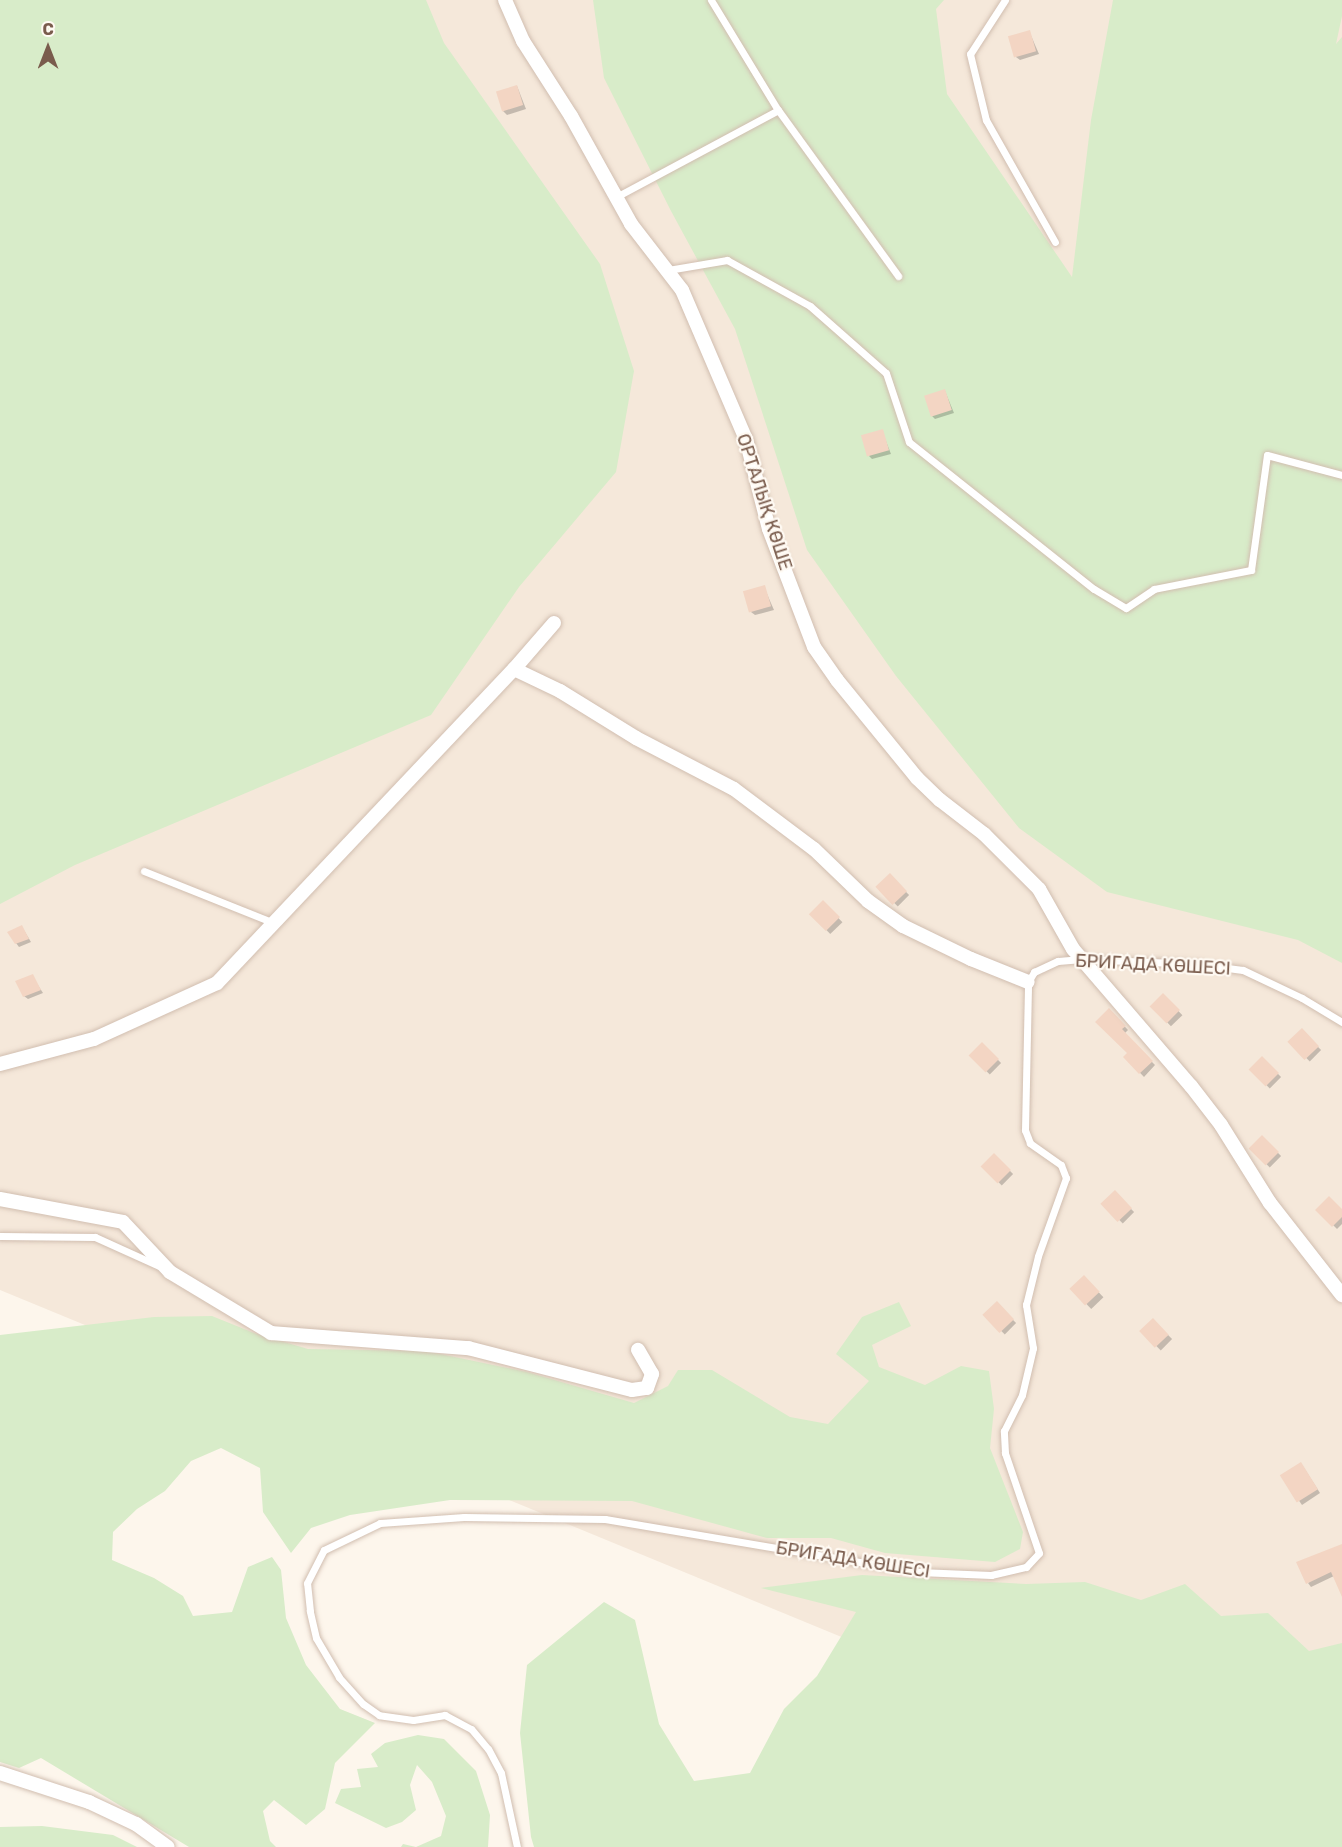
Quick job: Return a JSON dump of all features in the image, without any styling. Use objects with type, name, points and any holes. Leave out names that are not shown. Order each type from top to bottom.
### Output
[{"type":"street","name":"ОРТАЛЫҚ КӨШЕ","points":[[505,0],[523,41],[571,116],[631,224],[682,290],[746,439],[769,529],[814,647],[837,680],[917,778],[940,800],[984,834],[1039,889],[1069,944],[1191,1086],[1221,1125],[1270,1203],[1342,1295]]},
{"type":"street","points":[[0,1064],[94,1039],[217,983],[514,669],[554,623]]},
{"type":"street","points":[[514,669],[560,691],[636,738],[734,789],[814,849],[868,901],[903,926],[971,959],[1028,982]]},
{"type":"street","points":[[0,1199],[123,1222],[170,1272],[271,1333],[468,1348],[632,1390],[647,1388],[652,1374],[638,1350]]},
{"type":"street","points":[[0,1773],[89,1802],[136,1824],[168,1847]]},
{"type":"lane","points":[[711,0],[778,110],[898,276]]},
{"type":"lane","points":[[1005,0],[970,54],[986,120],[1055,242]]},
{"type":"lane","points":[[616,197],[778,110]]},
{"type":"lane","points":[[668,270],[727,260],[810,306],[886,373],[909,442],[1094,589],[1126,608],[1154,589],[1251,570],[1267,455],[1342,475]]},
{"type":"lane","points":[[144,871],[274,923]]},
{"type":"lane","name":"БРИГАДА КӨШЕСІ","points":[[517,1847],[501,1773],[489,1749],[471,1729],[445,1715],[413,1720],[379,1714],[363,1704],[339,1677],[316,1638],[310,1611],[307,1583],[324,1550],[380,1523],[464,1517],[594,1519],[919,1572],[991,1575],[1026,1567],[1040,1552],[1005,1453],[1004,1431],[1022,1395],[1034,1348],[1026,1305],[1038,1256],[1066,1178],[1061,1165],[1030,1143],[1025,1130],[1028,982],[1034,972],[1045,965],[1082,958],[1197,964],[1243,970],[1302,998],[1342,1022]]},
{"type":"lane","points":[[0,1236],[95,1237],[130,1251],[170,1272]]},
{"type":"shaded area","points":[[0,0],[1342,0],[1342,1828],[1009,1706],[0,1290]]},
{"type":"green space","points":[[0,0],[426,0],[444,43],[600,264],[634,371],[616,472],[519,587],[431,715],[75,865],[0,904]]},
{"type":"green space","points":[[593,0],[944,0],[936,9],[947,94],[1072,277],[1091,120],[1113,0],[1342,0],[1342,16],[1336,44],[1342,37],[1342,963],[1298,940],[1107,892],[1019,828],[896,676],[807,550],[735,329],[671,211],[604,78]]},
{"type":"green space","points":[[899,1302],[911,1326],[872,1345],[879,1367],[925,1385],[961,1366],[989,1371],[994,1409],[990,1448],[1023,1532],[1020,1549],[995,1562],[885,1553],[831,1538],[767,1538],[632,1501],[450,1500],[350,1515],[311,1528],[291,1553],[263,1512],[260,1468],[221,1448],[191,1461],[165,1491],[137,1509],[113,1532],[112,1560],[154,1578],[183,1596],[193,1616],[232,1612],[248,1567],[272,1557],[281,1570],[286,1618],[306,1665],[340,1709],[375,1723],[335,1763],[325,1809],[306,1825],[274,1800],[263,1811],[270,1841],[276,1847],[189,1847],[41,1758],[19,1768],[0,1762],[0,1335],[154,1317],[212,1316],[254,1333],[308,1349],[426,1351],[527,1372],[634,1403],[668,1386],[678,1370],[712,1370],[790,1417],[828,1424],[869,1381],[836,1354],[862,1317]]},
{"type":"green space","points":[[862,1575],[1026,1584],[1085,1582],[1141,1600],[1185,1584],[1221,1616],[1268,1613],[1309,1651],[1342,1643],[1342,1847],[534,1847],[520,1733],[527,1665],[604,1602],[635,1620],[659,1724],[694,1781],[750,1773],[784,1709],[817,1676],[856,1612],[761,1588]]},
{"type":"green space","points":[[418,1735],[444,1739],[476,1771],[490,1815],[488,1847],[416,1847],[441,1836],[446,1816],[432,1782],[417,1765],[410,1785],[416,1810],[402,1822],[386,1828],[335,1803],[341,1789],[361,1787],[357,1769],[378,1767],[371,1754],[385,1743]]},
{"type":"green space","points":[[42,1826],[113,1835],[137,1847],[0,1847],[0,1827]]},
{"type":"building","points":[[1030,30],[1036,51],[1014,57],[1008,36]]},
{"type":"building","points":[[517,85],[523,105],[502,112],[496,91]]},
{"type":"building","points":[[945,389],[952,410],[931,417],[924,396]]},
{"type":"building","points":[[883,429],[889,450],[867,456],[861,435]]},
{"type":"building","points":[[765,585],[771,606],[749,612],[743,591]]},
{"type":"building","points":[[890,873],[907,891],[892,905],[875,887]]},
{"type":"building","points":[[823,900],[840,917],[826,931],[809,914]]},
{"type":"building","points":[[22,925],[29,939],[15,944],[7,932]]},
{"type":"building","points":[[33,974],[41,990],[23,997],[15,981]]},
{"type":"building","points":[[1163,993],[1180,1010],[1167,1023],[1150,1006]]},
{"type":"building","points":[[1109,1008],[1126,1026],[1122,1029],[1153,1061],[1139,1074],[1123,1057],[1127,1053],[1095,1022]]},
{"type":"building","points":[[1302,1028],[1319,1046],[1304,1060],[1287,1042]]},
{"type":"building","points":[[982,1042],[999,1059],[986,1072],[969,1055]]},
{"type":"building","points":[[1262,1056],[1279,1073],[1266,1086],[1249,1069]]},
{"type":"building","points":[[1262,1135],[1279,1152],[1266,1165],[1249,1148]]},
{"type":"building","points":[[994,1153],[1011,1170],[998,1183],[981,1166]]},
{"type":"building","points":[[1115,1190],[1132,1208],[1117,1222],[1100,1204]]},
{"type":"building","points":[[1329,1196],[1342,1209],[1342,1217],[1332,1227],[1315,1210]]},
{"type":"building","points":[[1084,1275],[1100,1292],[1085,1305],[1069,1289]]},
{"type":"building","points":[[997,1301],[1014,1319],[999,1333],[982,1315]]},
{"type":"building","points":[[1153,1318],[1169,1335],[1155,1348],[1139,1331]]},
{"type":"building","points":[[1301,1462],[1318,1489],[1297,1502],[1280,1475]]},
{"type":"building","points":[[1342,1544],[1342,1597],[1331,1572],[1306,1584],[1296,1562]]}]
